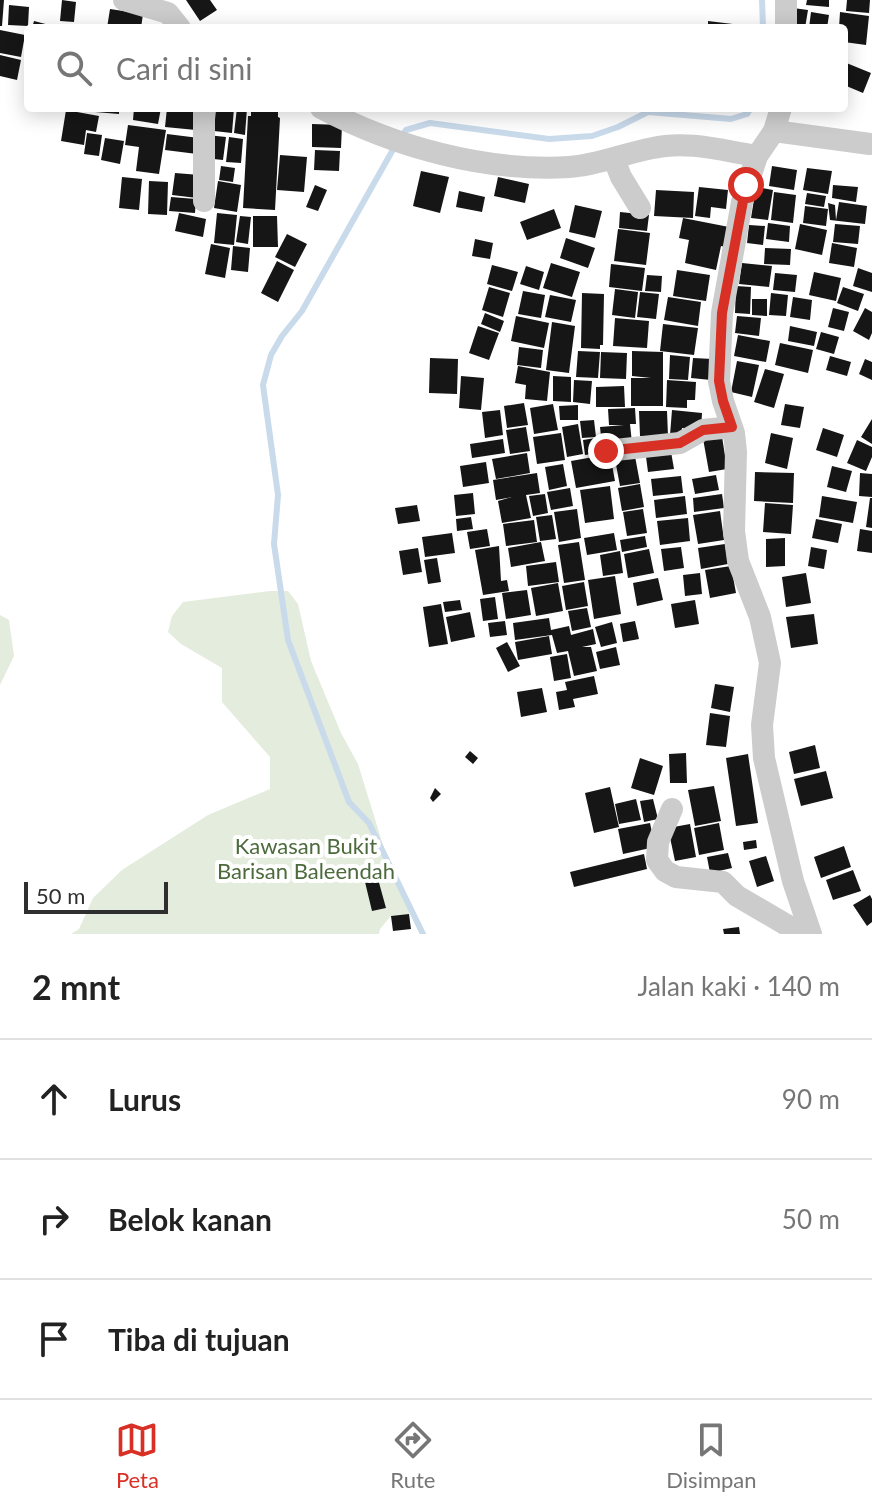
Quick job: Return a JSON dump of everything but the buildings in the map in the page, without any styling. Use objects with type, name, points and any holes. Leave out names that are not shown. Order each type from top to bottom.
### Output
[{"type":"street","points":[[124,0],[168,13],[177,24]]},
{"type":"street","points":[[786,0],[786,24]]},
{"type":"street","points":[[204,112],[204,201]]},
{"type":"street","points":[[328,112],[416,148],[460,158],[527,166],[570,167],[669,146],[757,156]]},
{"type":"street","points":[[780,112],[774,131],[757,156],[742,202],[722,313],[719,381],[736,452],[734,531],[738,561],[760,617],[770,663],[763,711],[764,758],[793,881],[811,934]]},
{"type":"street","points":[[774,131],[870,144]]},
{"type":"street","points":[[614,159],[640,208]]},
{"type":"street","points":[[606,451],[680,443],[703,430],[732,427]]},
{"type":"street","points":[[672,809],[658,842],[657,860],[665,871],[676,877],[723,882],[737,896],[802,934]]},
{"type":"green space","name":"Kawasan Bukit Barisan Baleendah","points":[[288,591],[298,604],[311,661],[341,733],[358,764],[391,871],[409,901],[409,914],[391,916],[379,934],[71,934],[79,929],[93,898],[122,870],[208,815],[270,789],[270,757],[222,702],[222,668],[181,644],[168,632],[172,616],[183,602]]},
{"type":"green space","points":[[0,615],[9,620],[14,656],[0,685]]},
{"type":"waterway","points":[[762,0],[763,24]]},
{"type":"waterway","points":[[401,137],[406,130],[430,123],[549,139],[592,136],[648,112]]},
{"type":"waterway","points":[[648,112],[731,119],[748,112]]},
{"type":"waterway","points":[[395,146],[302,311],[271,355],[263,385],[278,495],[274,544],[288,640],[349,802],[369,823],[423,934]]},
{"type":"route","points":[[606,451],[680,443],[703,430],[732,427],[719,381],[722,313],[746,185]]}]
